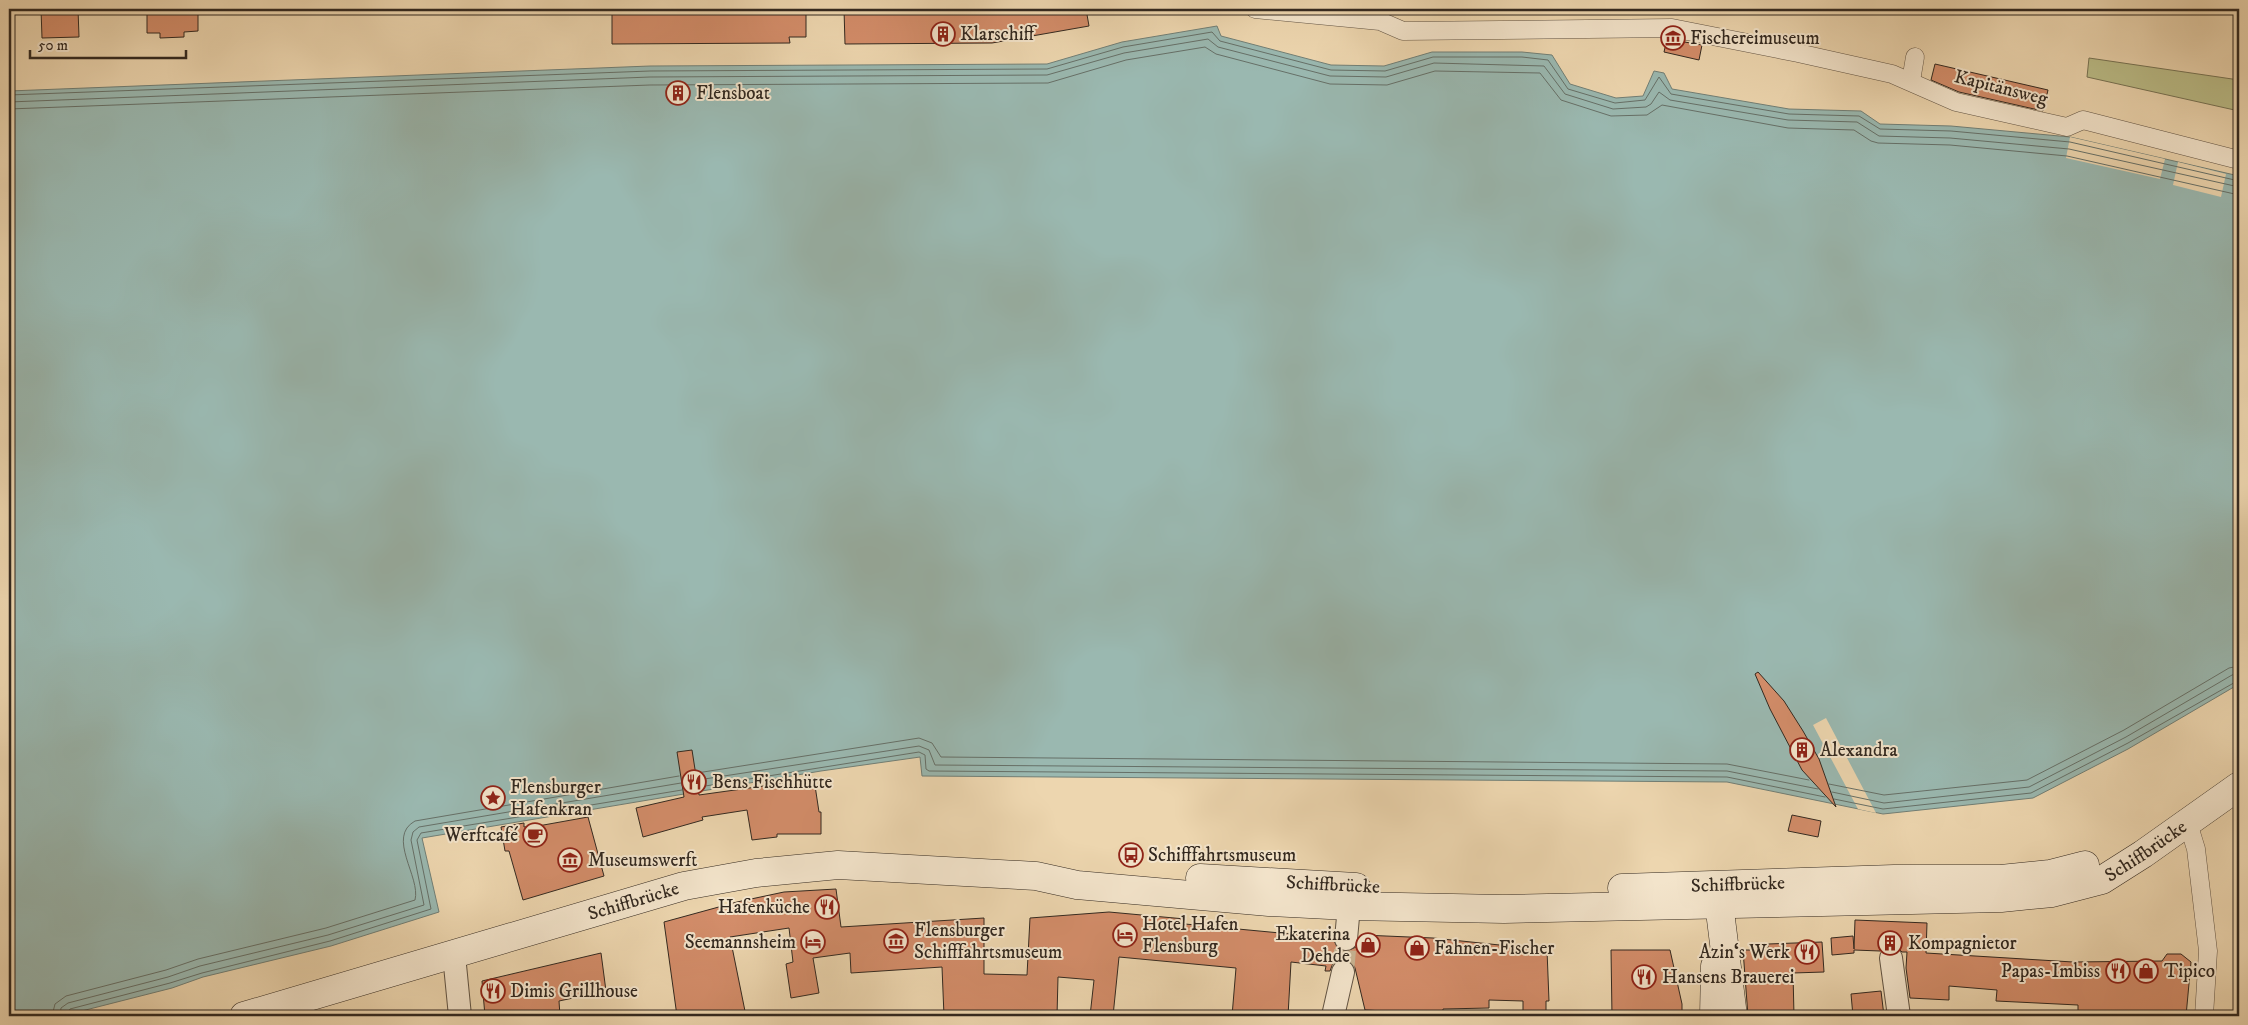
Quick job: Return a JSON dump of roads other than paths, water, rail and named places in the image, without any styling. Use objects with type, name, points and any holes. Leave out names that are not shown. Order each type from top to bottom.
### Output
[{"type":"main road","name":"Schiffbrücke","points":[[1036,876],[1077,885],[1269,902],[1349,906],[1504,909],[1718,895],[1894,879],[2001,879],[2050,874],[2094,862],[2138,846],[2188,823],[2239,786]]},
{"type":"main road","name":"Schiffbrücke","points":[[244,1016],[684,886],[756,873],[838,866],[1036,876],[1077,872],[1351,887],[1718,895]]},
{"type":"main road","points":[[1714,1016],[1718,895]]},
{"type":"main road","points":[[1718,895],[1733,1016]]},
{"type":"street","name":"Kapitänsweg","points":[[1255,9],[1380,20],[1403,31],[1546,24],[1672,23],[1892,74],[1956,102],[2067,127],[2083,120],[2239,160]]},
{"type":"street","points":[[1910,81],[1915,57]]},
{"type":"street","points":[[2188,823],[2196,849],[2208,951],[2204,1016]]},
{"type":"street","points":[[1346,939],[1349,906]]},
{"type":"street","points":[[454,955],[460,1016]]},
{"type":"street","points":[[1891,958],[1899,1016]]},
{"type":"street","points":[[1333,1016],[1343,972]]},
{"type":"water","points":[[1217,26],[1221,36],[1331,65],[1384,66],[1432,52],[1522,52],[1552,55],[1570,84],[1616,98],[1643,96],[1654,71],[1664,73],[1672,89],[1789,109],[1861,111],[1880,124],[1951,126],[2070,137],[2239,176],[2239,684],[2128,749],[2033,798],[1883,814],[1727,782],[922,776],[920,757],[821,771],[422,838],[439,912],[331,946],[203,977],[172,988],[62,1016],[9,1016],[9,91],[650,66],[1047,64],[1122,42]]},
{"type":"tunnel","points":[[1343,972],[1346,939]]},
{"type":"place","name":"Klarschiff","points":[[943,34]]},
{"type":"place","name":"Fischereimuseum","points":[[1673,38]]},
{"type":"place","name":"Flensboat","points":[[678,93]]},
{"type":"place","name":"Alexandra","points":[[1802,750]]},
{"type":"place","name":"Bens Fischhütte","points":[[694,782]]},
{"type":"place","name":"Flensburger Hafenkran","points":[[493,798]]},
{"type":"place","name":"Werftcafé","points":[[535,835]]},
{"type":"place","name":"Schifffahrtsmuseum","points":[[1131,855]]},
{"type":"place","name":"Museumswerft","points":[[570,860]]},
{"type":"place","name":"Hafenküche","points":[[827,907]]},
{"type":"place","name":"Hotel Hafen Flensburg","points":[[1125,935]]},
{"type":"place","name":"Flensburger Schifffahrtsmuseum","points":[[896,941]]},
{"type":"place","name":"Seemannsheim","points":[[813,942]]},
{"type":"place","name":"Kompagnietor","points":[[1890,943]]},
{"type":"place","name":"Ekaterina Dehde","points":[[1368,945]]},
{"type":"place","name":"Fahnen-Fischer","points":[[1417,948]]},
{"type":"place","name":"Azin‘s Werk","points":[[1807,952]]},
{"type":"place","name":"Papas-Imbiss","points":[[2118,971]]},
{"type":"place","name":"Tipico","points":[[2146,971]]},
{"type":"place","name":"Hansens Brauerei","points":[[1644,977]]},
{"type":"place","name":"Dimis Grillhouse","points":[[493,991]]}]
